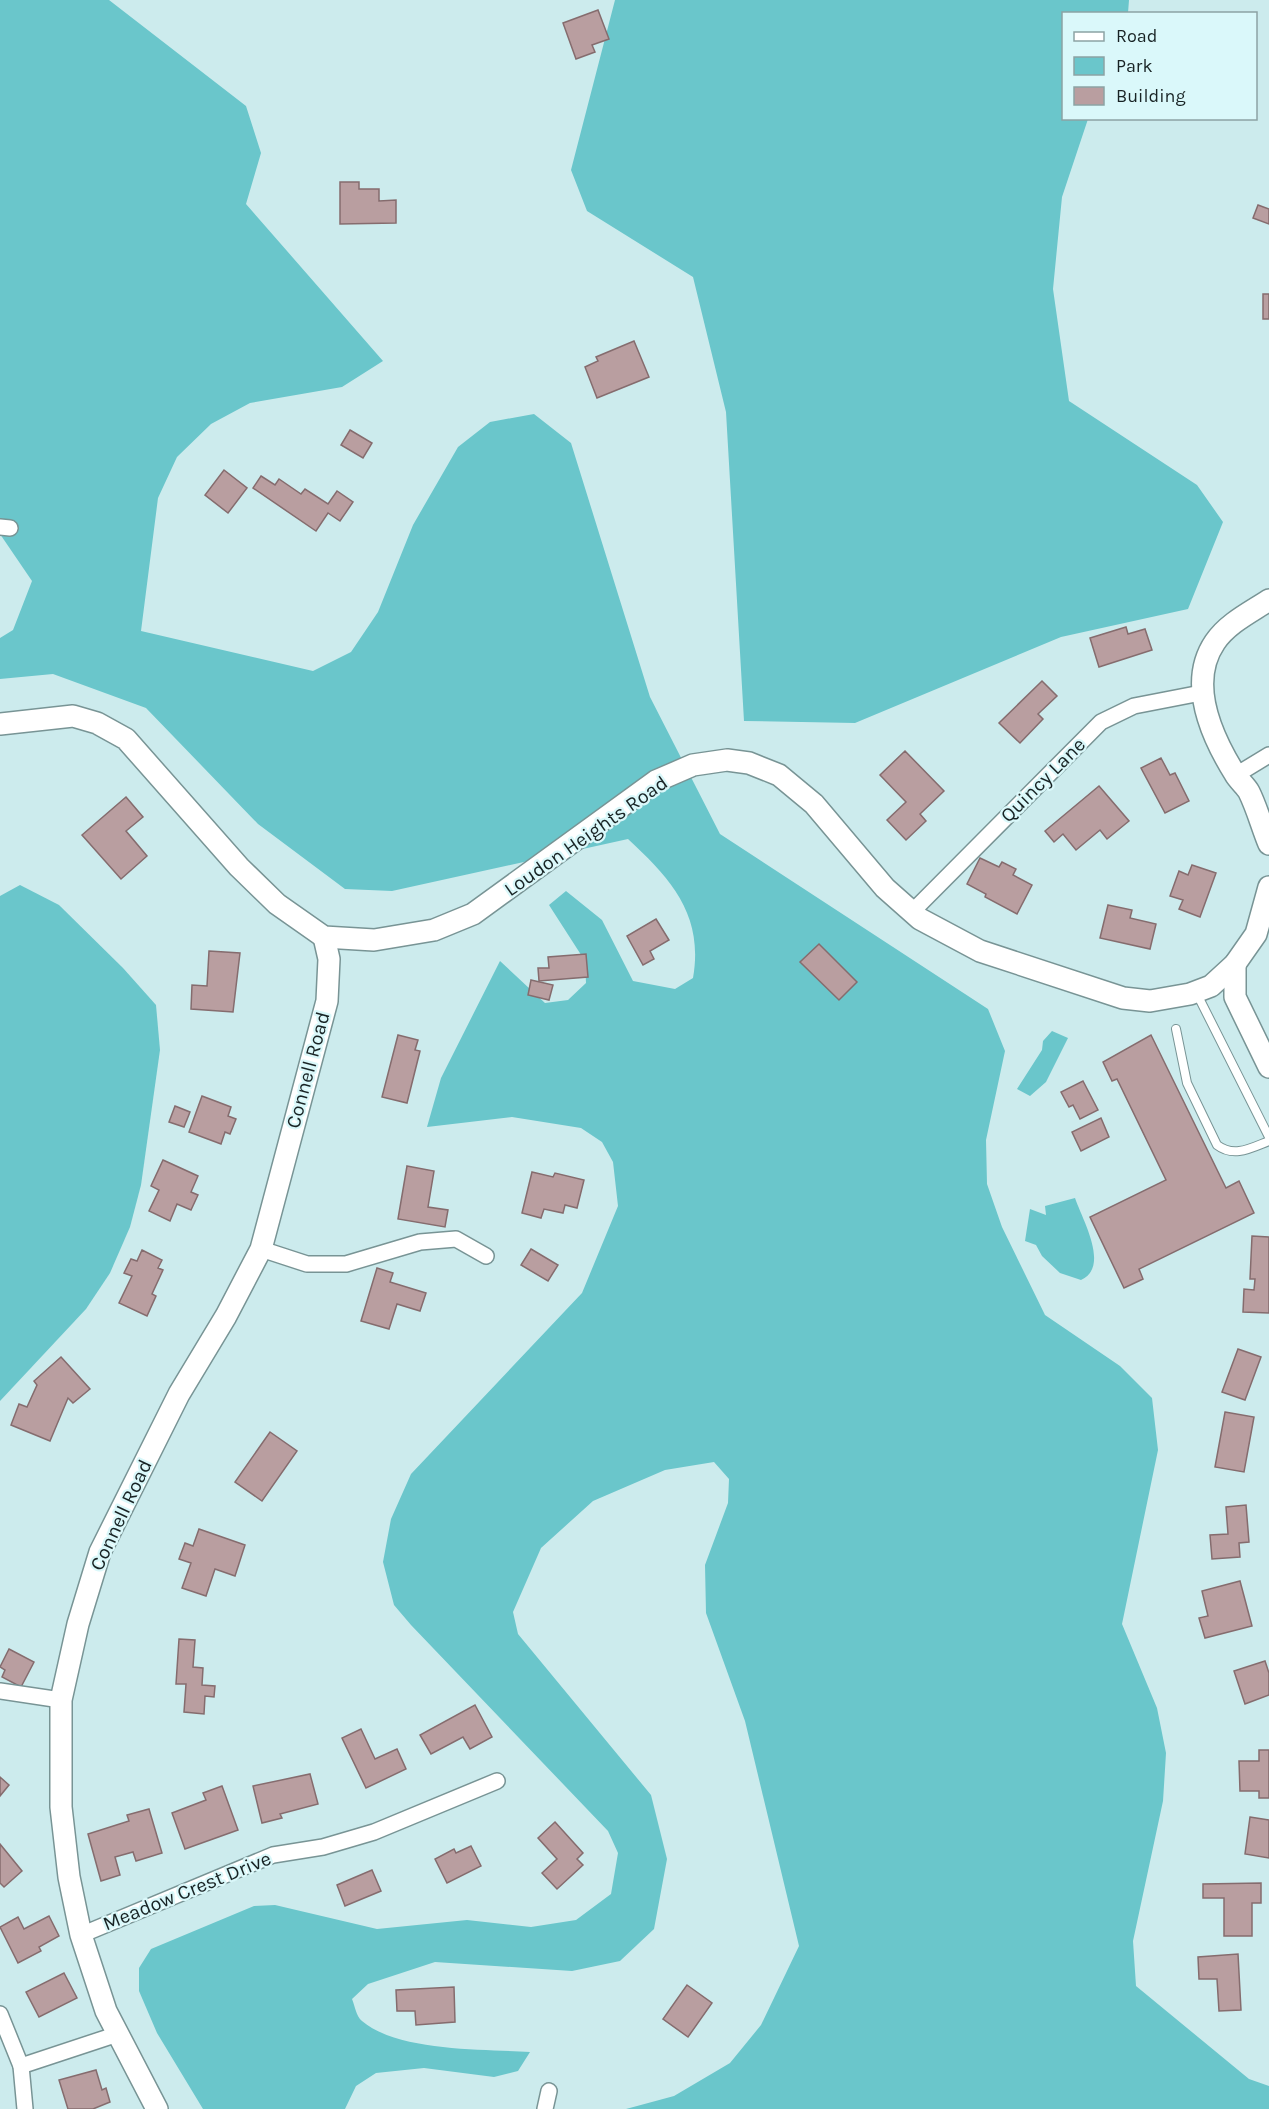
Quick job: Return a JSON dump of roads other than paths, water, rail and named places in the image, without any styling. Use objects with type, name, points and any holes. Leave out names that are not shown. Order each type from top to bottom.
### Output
[{"type":"main road","points":[[1269,600],[1230,626],[1215,642],[1208,660],[1201,693],[1214,734],[1236,775],[1249,791],[1269,844]]},
{"type":"main road","points":[[0,724],[73,716],[97,723],[126,739],[254,882],[277,904],[324,937]]},
{"type":"main road","name":"Loudon Heights Road","points":[[324,937],[374,940],[414,934],[434,930],[473,914],[656,781],[693,765],[727,760],[749,763],[779,775],[814,804],[885,888],[911,913],[980,951],[1123,998],[1150,1001],[1196,992],[1211,986],[1235,964],[1256,934],[1269,887]]},
{"type":"main road","name":"Connell Road","points":[[158,2109],[106,2011],[81,1935],[69,1877],[61,1807],[61,1700],[78,1624],[100,1552],[179,1394],[226,1317],[261,1249],[327,1001],[329,959],[324,937]]},
{"type":"main road","points":[[1235,964],[1235,997],[1269,1067]]},
{"type":"street","name":"Quincy Lane","points":[[911,913],[1101,722],[1134,706],[1201,693]]},
{"type":"street","points":[[1236,775],[1269,755]]},
{"type":"street","points":[[261,1249],[307,1264],[345,1264],[420,1242],[456,1239],[486,1256]]},
{"type":"street","points":[[0,1691],[61,1700]]},
{"type":"street","name":"Meadow Crest Drive","points":[[81,1935],[273,1855],[323,1847],[374,1832],[497,1781]]},
{"type":"street","points":[[0,2014],[21,2066],[25,2109]]},
{"type":"street","points":[[21,2066],[118,2034]]},
{"type":"street","points":[[544,2109],[549,2091]]},
{"type":"lane","points":[[1176,1029],[1187,1083],[1195,1105],[1217,1145],[1224,1151],[1235,1153],[1269,1139],[1196,992]]}]
